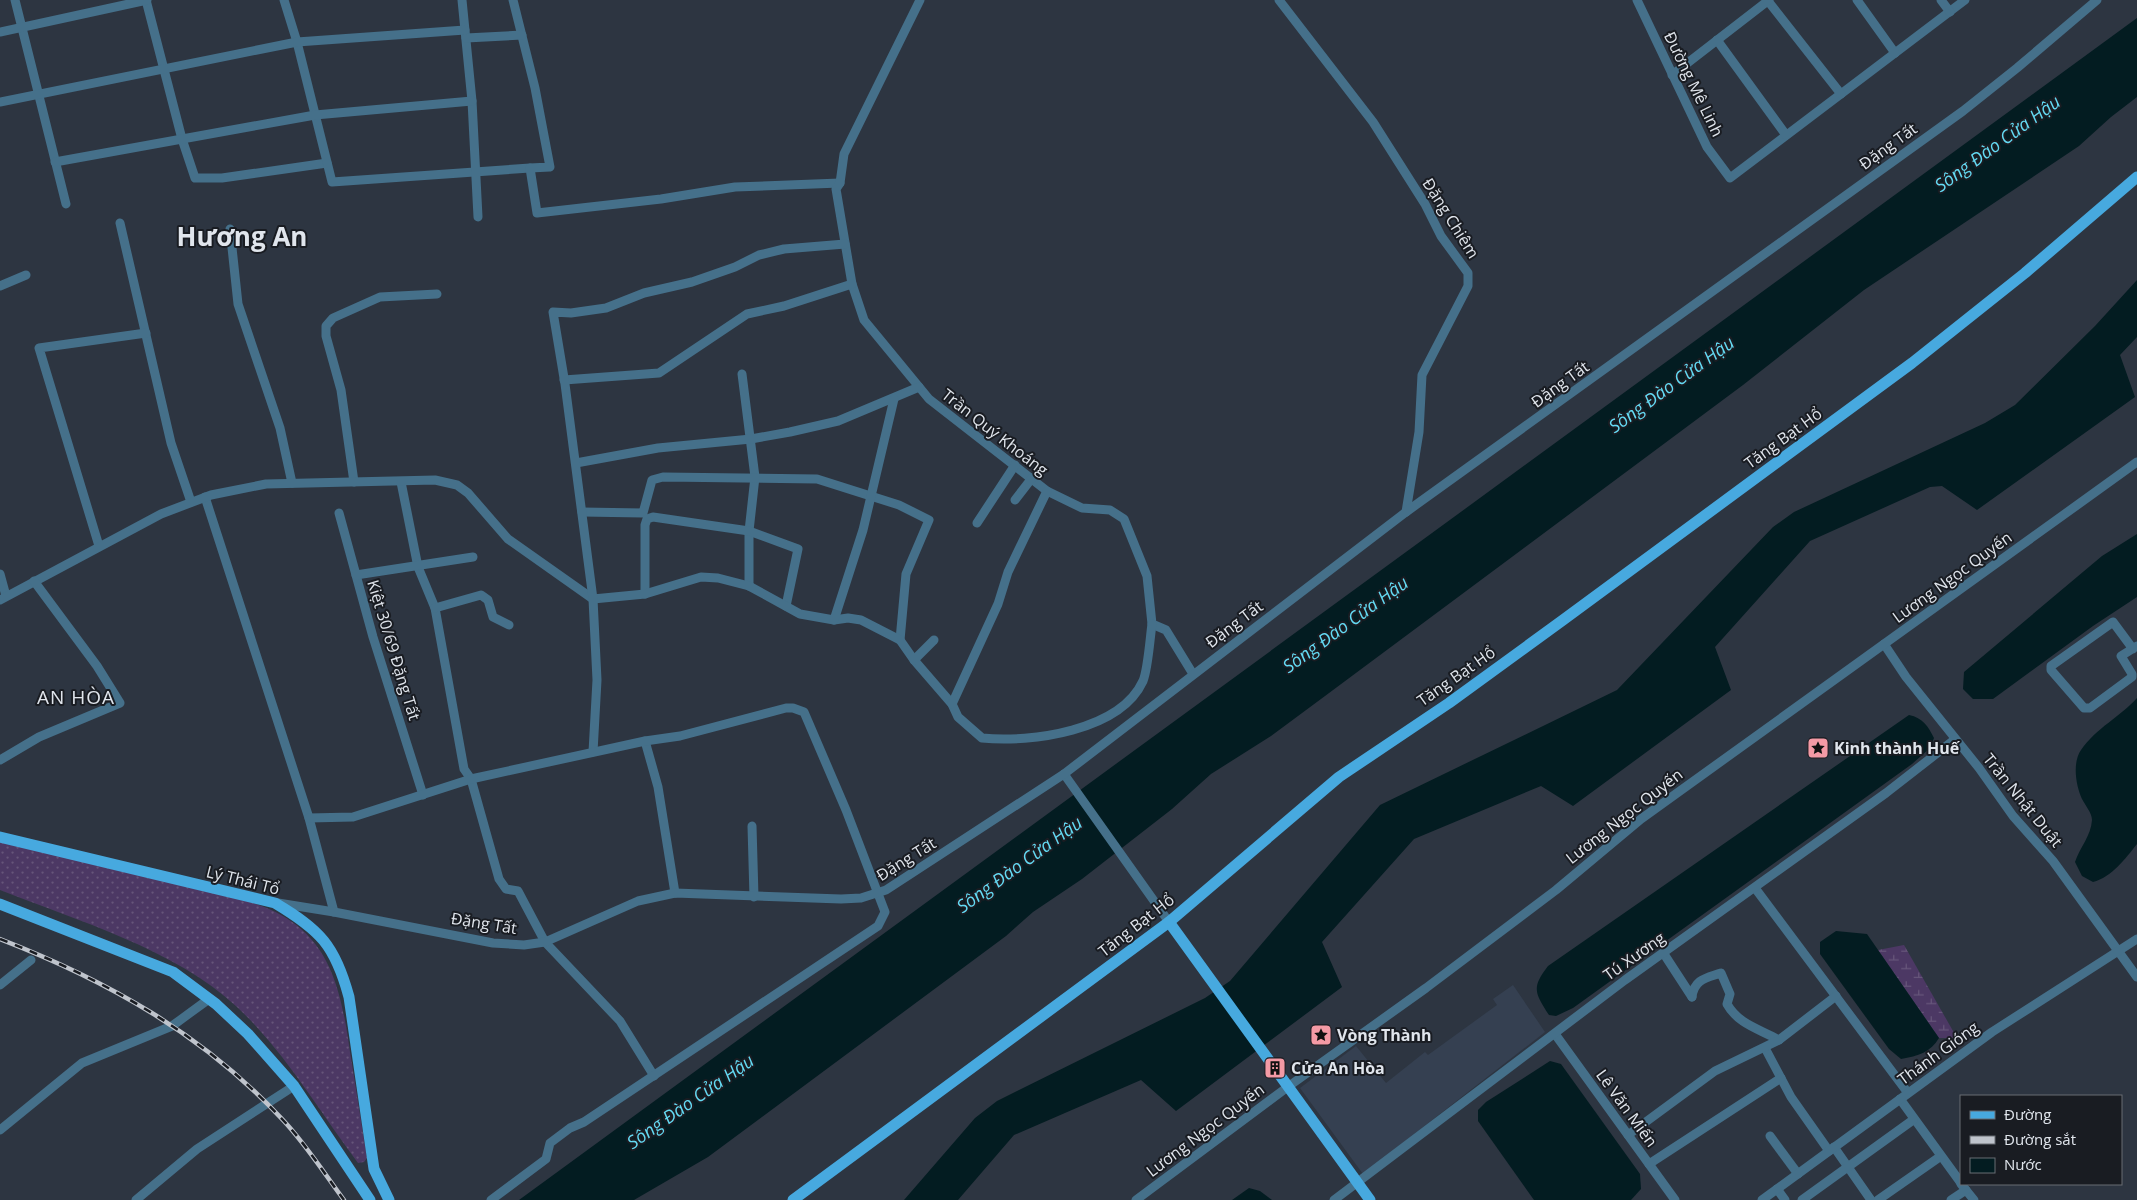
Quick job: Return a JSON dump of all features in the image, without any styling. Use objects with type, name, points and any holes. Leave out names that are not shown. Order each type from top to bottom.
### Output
[{"type":"main road","name":"Tăng Bạt Hổ","points":[[792,1200],[1168,922],[1339,777],[1449,703],[1564,620],[1912,363],[2025,273],[2137,177]]},
{"type":"main road","name":"Lý Thái Tổ","points":[[0,837],[275,903],[305,921],[324,940],[335,955],[343,974],[349,997],[374,1169],[389,1200]]},
{"type":"main road","points":[[0,904],[173,972],[209,999],[248,1034],[294,1086],[370,1200]]},
{"type":"main road","points":[[1168,922],[1370,1200]]},
{"type":"main road","points":[[355,1176],[374,1169]]},
{"type":"street","points":[[15,0],[66,204]]},
{"type":"street","points":[[0,32],[146,0],[193,176],[199,179],[222,178],[327,163]]},
{"type":"street","points":[[284,0],[297,42],[332,182],[550,167],[535,88],[512,0]]},
{"type":"street","points":[[462,0],[472,102],[478,217]]},
{"type":"street","name":"Trần Quý Khoáng","points":[[900,640],[914,660],[952,704],[958,717],[982,738],[1021,739],[1069,731],[1099,721],[1128,701],[1144,680],[1152,624],[1147,576],[1124,519],[1110,510],[1082,508],[1048,491],[1015,466],[928,399],[864,320],[852,284],[836,189],[840,183],[844,154],[920,0]]},
{"type":"street","name":"Đặng Chiêm","points":[[1279,0],[1373,122],[1425,204],[1441,236],[1468,273],[1468,286],[1422,375],[1419,432],[1406,512]]},
{"type":"street","points":[[1638,3],[1649,0]]},
{"type":"street","points":[[1672,75],[1769,0],[1841,94]]},
{"type":"street","points":[[1857,0],[1895,53]]},
{"type":"street","points":[[1941,0],[1950,12]]},
{"type":"street","points":[[1717,40],[1786,135],[1965,0]]},
{"type":"street","name":"Đặng Tất","points":[[275,903],[334,912],[493,943],[524,945],[545,942],[638,901],[675,893],[841,899],[861,898],[878,894],[1064,774],[1406,512],[1963,111],[2097,0]]},
{"type":"street","name":"Đường Mê Linh","points":[[1638,3],[1707,146],[1730,178],[1786,135]]},
{"type":"street","points":[[0,102],[297,42],[466,34],[522,35]]},
{"type":"street","points":[[55,162],[315,115],[472,102]]},
{"type":"street","points":[[530,168],[537,213],[661,199],[735,187],[840,183]]},
{"type":"street","points":[[120,223],[171,442],[191,502]]},
{"type":"street","points":[[230,229],[238,304],[280,428],[292,483]]},
{"type":"street","points":[[593,752],[597,680],[594,599],[564,380],[552,312],[571,313],[606,308],[644,293],[692,282],[735,268],[759,255],[784,249],[845,244]]},
{"type":"street","points":[[0,286],[26,275]]},
{"type":"street","points":[[564,380],[659,373],[747,314],[784,306],[852,284]]},
{"type":"street","points":[[354,482],[341,390],[326,336],[326,326],[332,318],[380,298],[437,294]]},
{"type":"street","points":[[100,546],[39,348],[146,333]]},
{"type":"street","points":[[742,374],[755,477],[749,530],[749,586]]},
{"type":"street","points":[[576,463],[658,448],[751,440],[838,421],[919,387]]},
{"type":"street","points":[[834,620],[863,530],[894,399]]},
{"type":"street","name":"Lương Ngọc Quyến","points":[[1136,1200],[1289,1086],[1426,988],[1556,890],[1641,819],[1776,719],[1884,644],[2137,462]]},
{"type":"street","points":[[977,522],[1015,466]]},
{"type":"street","points":[[594,599],[597,597],[644,594],[701,577],[718,578],[749,586],[800,614],[834,620],[848,618],[861,620],[900,640],[906,574],[929,520],[899,505],[817,479],[755,477],[663,478],[652,480],[643,513]]},
{"type":"street","points":[[1015,500],[1032,478]]},
{"type":"street","points":[[0,574],[3,598],[160,514],[205,497],[266,484],[440,480],[457,485],[468,493],[508,539],[594,599]]},
{"type":"street","points":[[401,482],[418,567],[435,608],[464,769],[470,779],[499,879],[506,889],[518,891],[545,942],[620,1021],[654,1076]]},
{"type":"street","points":[[952,704],[998,604],[1008,572],[1048,491]]},
{"type":"street","points":[[205,497],[309,818],[334,912]]},
{"type":"street","points":[[582,512],[643,513],[653,517],[749,530],[798,548],[786,606]]},
{"type":"street","name":"Kiệt 30/69 Đặng Tất","points":[[339,514],[373,637],[423,794]]},
{"type":"street","points":[[644,594],[645,525],[648,519],[653,517]]},
{"type":"street","points":[[356,575],[418,567],[439,561],[473,557]]},
{"type":"street","points":[[0,760],[39,737],[120,703],[97,666],[34,581]]},
{"type":"street","points":[[435,608],[481,595],[488,600],[494,619],[510,625]]},
{"type":"street","points":[[2114,622],[2135,648],[2121,656],[2132,677],[2090,708],[2084,708],[2051,670],[2051,666],[2114,622]]},
{"type":"street","points":[[1152,624],[1166,630],[1193,674]]},
{"type":"street","points":[[914,660],[934,640]]},
{"type":"street","name":"Trần Nhật Duật","points":[[1884,644],[1906,677],[1954,740],[1979,768],[2013,816],[2053,861],[2137,977]]},
{"type":"street","points":[[309,818],[353,817],[470,779],[645,741],[680,736],[786,708],[804,712],[846,810],[885,912],[878,926],[654,1076],[550,1143],[546,1159],[491,1200]]},
{"type":"street","name":"Tú Xương","points":[[1334,1200],[1625,980],[1664,954],[1886,793],[1954,740]]},
{"type":"street","points":[[645,741],[658,787],[675,893]]},
{"type":"street","points":[[1064,774],[1168,922]]},
{"type":"street","points":[[752,826],[754,897]]},
{"type":"street","points":[[1754,888],[1908,1093]]},
{"type":"street","name":"Thánh Gióng","points":[[1762,1200],[1992,1032],[2119,953],[2137,939]]},
{"type":"street","points":[[1664,954],[1692,997],[1693,987],[1698,982],[1721,973],[1730,994],[1727,1004],[1733,1016],[1742,1023],[1779,1040]]},
{"type":"street","points":[[0,985],[32,960]]},
{"type":"street","points":[[1628,1135],[1715,1071],[1779,1040],[1836,996]]},
{"type":"street","points":[[0,1130],[82,1063],[172,1026],[209,999]]},
{"type":"street","name":"Lê Văn Miến","points":[[1555,1034],[1675,1200]]},
{"type":"street","points":[[1765,1048],[1791,1097],[1847,1166],[1871,1200]]},
{"type":"street","points":[[1649,1164],[1781,1078]]},
{"type":"street","points":[[136,1200],[197,1149],[294,1086]]},
{"type":"street","points":[[1900,1099],[1913,1120],[1960,1183]]},
{"type":"street","points":[[1802,1200],[1913,1120]]},
{"type":"street","points":[[1770,1136],[1798,1174]]},
{"type":"street","points":[[1878,1200],[1941,1156]]},
{"type":"street","points":[[1951,1200],[1962,1186],[1974,1200]]},
{"type":"street","points":[[1777,1189],[1785,1200]]},
{"type":"shaded area","points":[[1513,985],[1545,1032],[1363,1174],[1300,1088],[1356,1046],[1386,1083],[1425,1052],[1428,1055],[1497,1005],[1493,999]]},
{"type":"green space","points":[[0,842],[250,902],[276,912],[297,925],[313,941],[325,959],[341,1002],[367,1158],[364,1162],[358,1163],[271,1043],[237,1007],[212,987],[185,969],[124,938],[0,890]]},
{"type":"green space","points":[[1904,945],[1957,1038],[1939,1038],[1878,950]]},
{"type":"water","name":"Sông Đào Cửa Hậu","points":[[2137,18],[2137,97],[2111,117],[2079,146],[1864,290],[1743,385],[1325,696],[1271,736],[1211,774],[1172,809],[1082,879],[1033,912],[1006,936],[708,1157],[634,1200],[519,1200]]},
{"type":"water","points":[[2137,280],[2137,337],[2120,355],[2135,397],[1977,510],[1942,486],[1930,487],[1810,541],[1715,647],[1731,690],[1573,806],[1541,786],[1414,839],[1322,942],[1342,987],[1176,1111],[1141,1080],[1014,1135],[958,1200],[904,1200],[975,1118],[997,1101],[1205,998],[1230,981],[1380,805],[1617,690],[1773,527],[1794,512],[1985,423],[2015,405],[2095,326]]},
{"type":"water","points":[[2137,534],[2137,597],[2093,626],[1993,699],[1973,699],[1963,689],[1964,672],[2102,556]]},
{"type":"water","points":[[2137,698],[2137,844],[2112,872],[2093,882],[2082,876],[2075,862],[2088,836],[2092,820],[2078,788],[2076,768],[2078,755],[2087,742]]},
{"type":"water","points":[[1909,715],[1925,723],[1934,738],[1930,748],[1912,764],[1573,1008],[1556,1016],[1549,1015],[1538,996],[1537,990],[1539,980],[1548,966]]},
{"type":"water","points":[[1836,931],[1867,934],[1939,1038],[1932,1047],[1918,1055],[1901,1059],[1889,1049],[1820,954],[1820,942]]},
{"type":"water","points":[[1550,1061],[1561,1064],[1640,1174],[1641,1189],[1631,1200],[1534,1200],[1478,1121],[1478,1110],[1486,1102]]},
{"type":"water","points":[[1249,1188],[1260,1191],[1272,1200],[1232,1200]]},
{"type":"railway","points":[[0,939],[78,972],[115,992],[151,1012],[220,1061],[282,1119],[344,1200]]},
{"type":"place","name":"Kinh thành Huế","points":[[1818,748]]},
{"type":"place","name":"Vòng Thành","points":[[1321,1035]]},
{"type":"place","name":"Cửa An Hòa","points":[[1275,1068]]},
{"type":"district","name":"Hương An","points":[[242,236]]},
{"type":"district","name":"AN HÒA","points":[[76,697]]}]
